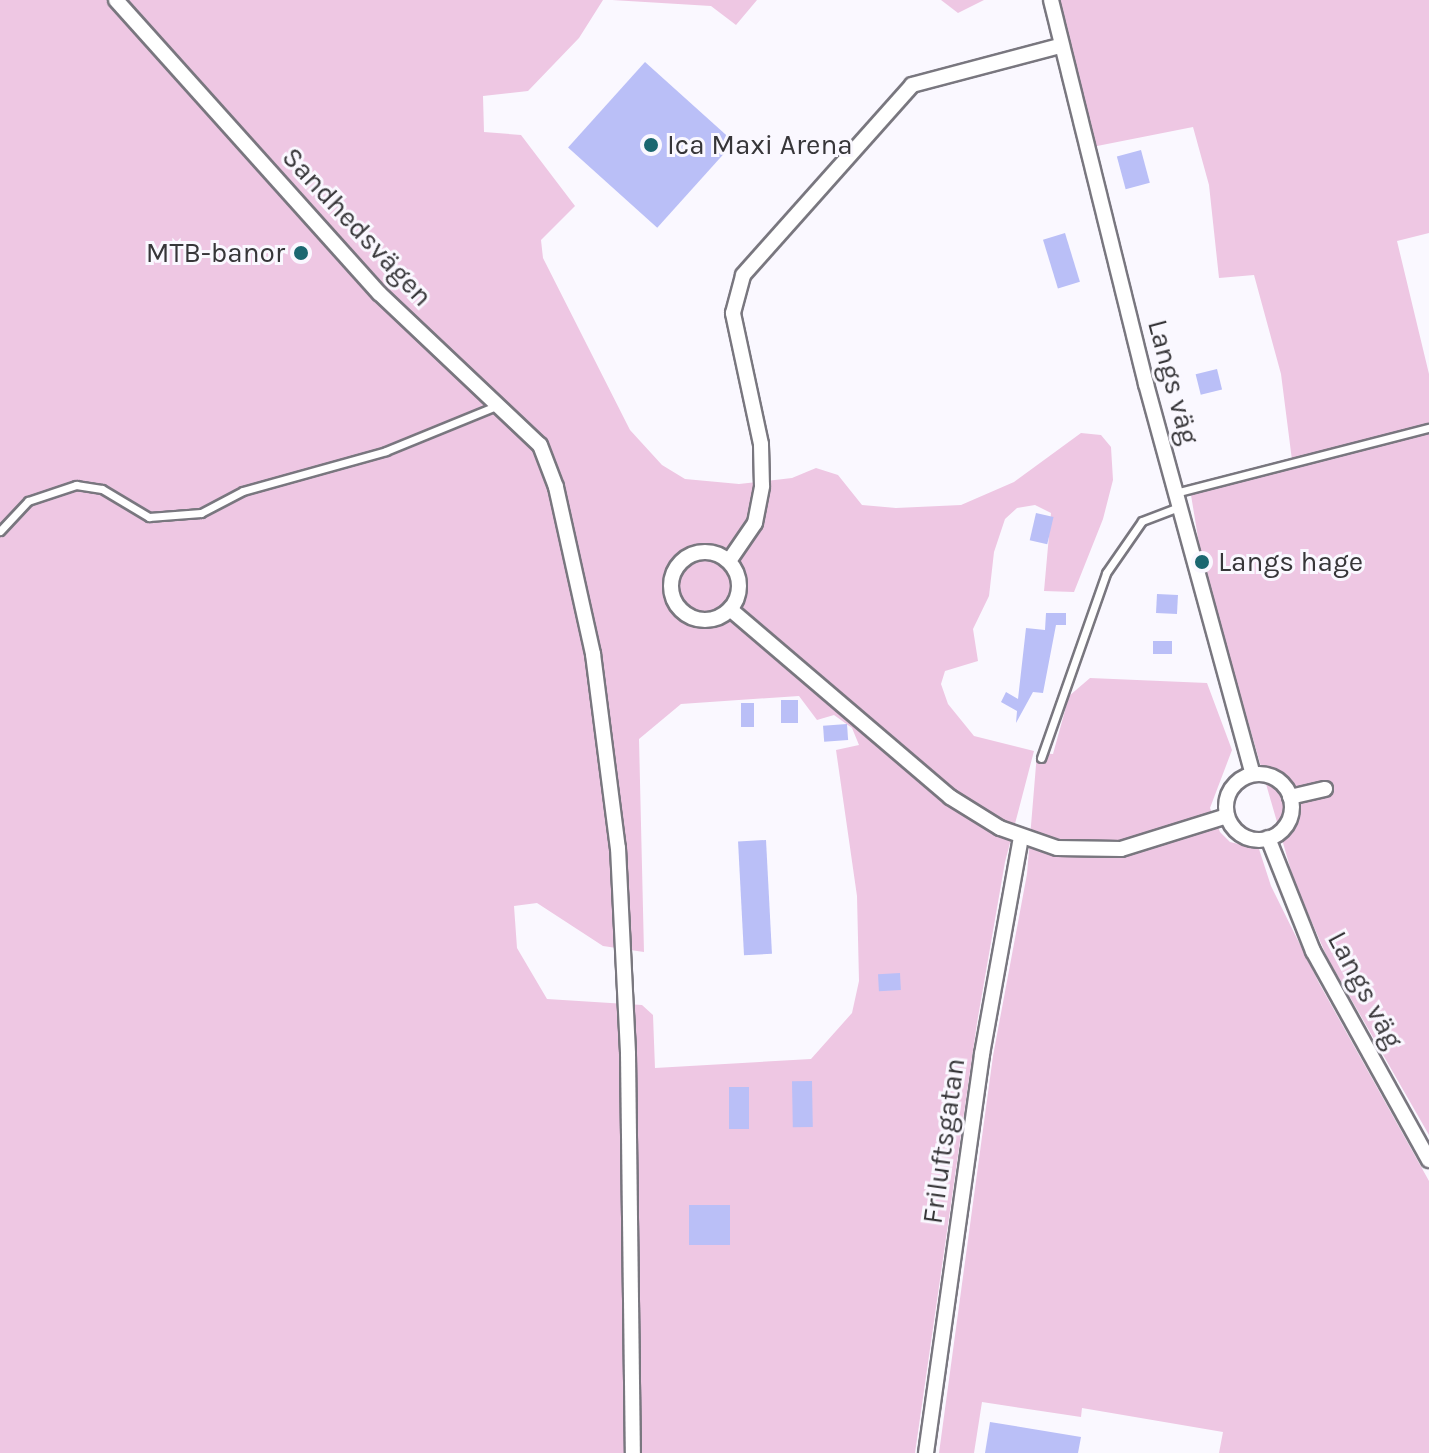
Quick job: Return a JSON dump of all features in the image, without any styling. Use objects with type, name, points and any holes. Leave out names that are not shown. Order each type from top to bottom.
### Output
[{"type":"street","name":"Sandhedsvägen","points":[[116,0],[379,293],[540,445],[556,487],[593,654],[618,848],[628,1054],[633,1453]]},
{"type":"street","name":"Langs väg","points":[[1051,0],[1060,46],[1177,500],[1253,774]]},
{"type":"street","points":[[729,561],[755,523],[762,486],[761,444],[733,313],[736,286],[743,275],[912,85],[1060,46]]},
{"type":"street","points":[[709,552],[729,561],[739,585],[730,609],[716,618],[693,618],[676,605],[670,589],[673,572],[687,556],[709,552]]},
{"type":"street","points":[[730,609],[950,797],[1021,837],[1071,849],[1121,849],[1227,816]]},
{"type":"street","points":[[1253,774],[1278,780],[1290,797],[1288,822],[1268,838],[1241,835],[1227,816],[1231,789],[1253,774]]},
{"type":"street","points":[[1290,797],[1325,789]]},
{"type":"street","name":"Friluftsgatan","points":[[926,1453],[986,1027],[1021,837]]},
{"type":"street","name":"Langs väg","points":[[1268,838],[1313,951],[1429,1160]]},
{"type":"lane","points":[[0,531],[28,501],[76,485],[102,489],[149,517],[201,513],[243,491],[386,451],[499,405]]},
{"type":"lane","points":[[1041,758],[1081,637],[1119,550],[1142,521],[1177,500],[1429,428]]},
{"type":"shaded area","points":[[0,0],[603,0],[579,38],[528,91],[483,96],[484,132],[521,135],[575,206],[541,240],[543,258],[630,430],[662,465],[685,479],[739,484],[792,478],[816,468],[838,475],[862,505],[896,508],[961,505],[1014,482],[1081,433],[1101,435],[1111,447],[1113,480],[1103,519],[1074,592],[1044,591],[1051,513],[1035,505],[1017,508],[1005,519],[994,552],[989,596],[973,629],[978,661],[945,671],[941,684],[948,704],[974,736],[1034,751],[1005,862],[977,1023],[915,1453],[0,1453]],"holes":[[[799,696],[817,720],[834,715],[852,728],[859,745],[836,750],[857,896],[859,981],[852,1013],[811,1059],[655,1068],[653,1015],[642,1005],[547,999],[517,948],[514,906],[537,903],[603,946],[644,952],[639,739],[681,704]]]},
{"type":"shaded area","points":[[612,0],[757,0],[736,25],[711,6]]},
{"type":"shaded area","points":[[941,0],[984,0],[958,13]]},
{"type":"shaded area","points":[[1060,0],[1429,0],[1429,233],[1397,241],[1429,374],[1429,1135],[1327,957],[1294,881],[1202,562],[1191,495],[1293,468],[1281,374],[1254,275],[1219,278],[1209,185],[1193,127],[1092,147]]},
{"type":"shaded area","points":[[1090,678],[1207,683],[1232,750],[1210,808],[1220,832],[1230,842],[1259,849],[1271,886],[1319,983],[1429,1181],[1429,1453],[1219,1453],[1223,1432],[1082,1408],[1081,1417],[982,1402],[974,1453],[939,1453],[993,1056],[1027,874],[1037,753],[1053,754],[1069,696]]},
{"type":"building","name":"Ica Maxi Arena","points":[[645,62],[734,142],[657,228],[568,147]]},
{"type":"building","points":[[1141,150],[1150,183],[1126,189],[1117,156]]},
{"type":"building","points":[[1065,233],[1080,282],[1058,288],[1043,240]]},
{"type":"building","points":[[1217,369],[1222,389],[1201,395],[1196,374]]},
{"type":"building","points":[[1036,513],[1054,517],[1047,544],[1030,540]]},
{"type":"building","points":[[1157,594],[1178,595],[1177,614],[1156,613]]},
{"type":"building","points":[[1046,613],[1066,613],[1066,625],[1056,625],[1043,693],[1033,692],[1016,723],[1017,711],[1001,702],[1006,692],[1018,699],[1026,628],[1045,630]]},
{"type":"building","points":[[1153,641],[1172,641],[1172,654],[1153,654]]},
{"type":"building","points":[[781,700],[798,700],[798,723],[781,723]]},
{"type":"building","points":[[741,703],[754,703],[754,727],[741,727]]},
{"type":"building","points":[[847,724],[848,740],[824,742],[823,726]]},
{"type":"building","points":[[766,840],[772,954],[744,955],[738,841]]},
{"type":"building","points":[[900,973],[901,990],[879,991],[878,974]]},
{"type":"building","points":[[792,1081],[812,1081],[813,1127],[793,1127]]},
{"type":"building","points":[[729,1087],[749,1087],[749,1129],[729,1129]]},
{"type":"building","points":[[689,1205],[730,1205],[730,1245],[689,1245]]},
{"type":"building","points":[[990,1422],[1081,1437],[1078,1453],[985,1453]]},
{"type":"place","name":"Ica Maxi Arena","points":[[651,145]]},
{"type":"place","name":"MTB-banor","points":[[301,253]]},
{"type":"place","name":"Langs hage","points":[[1202,562]]}]
